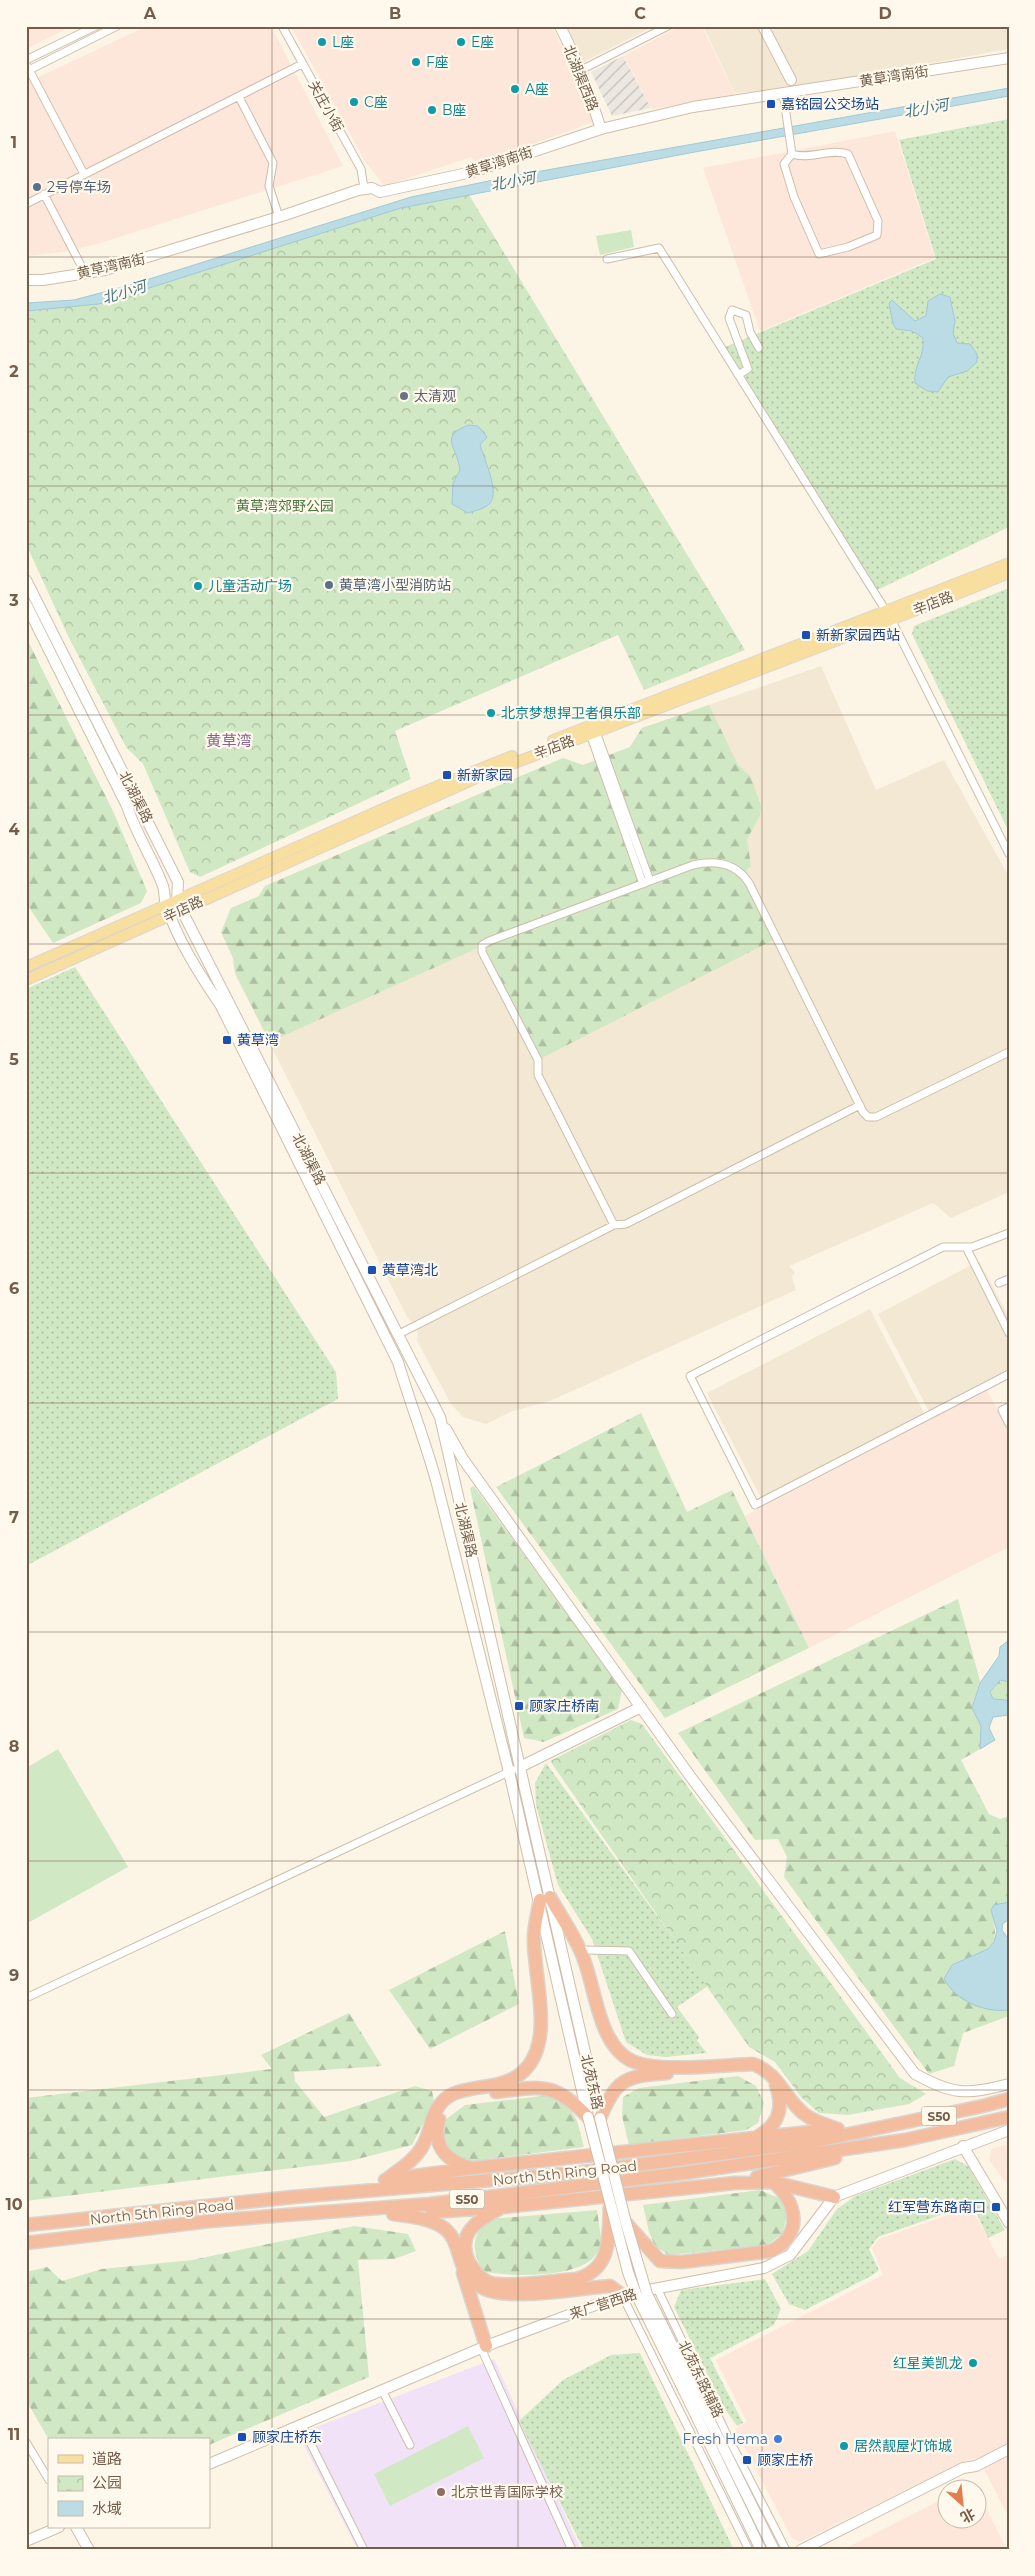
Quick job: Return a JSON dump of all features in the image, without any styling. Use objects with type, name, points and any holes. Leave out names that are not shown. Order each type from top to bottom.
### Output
[{"type":"highway","points":[[545,1899],[581,1951],[600,2014],[612,2045],[632,2061],[657,2067],[753,2064],[765,2068],[775,2077],[802,2112],[817,2122],[840,2129]]},
{"type":"highway","points":[[385,2180],[413,2159],[423,2146],[432,2120],[442,2102],[457,2091],[506,2083],[521,2074],[533,2059],[540,2044],[542,2022],[535,1975],[534,1936],[545,1899]]},
{"type":"highway","points":[[473,2168],[452,2161],[441,2150],[436,2133],[440,2115],[454,2100],[468,2095],[542,2087],[563,2094],[594,2118],[612,2092],[623,2081],[664,2073],[749,2068],[764,2073],[776,2085],[780,2098],[781,2113],[765,2133],[755,2138]]},
{"type":"highway","name":"North 5th Ring Road","points":[[26,2225],[293,2198],[576,2173],[811,2142],[1009,2099]]},
{"type":"highway","name":"North 5th Ring Road","points":[[27,2243],[210,2221],[460,2200],[684,2173],[905,2140],[1009,2117]]},
{"type":"highway","points":[[293,2198],[385,2180],[473,2168],[840,2129],[868,2131]]},
{"type":"highway","points":[[735,2183],[905,2140]]},
{"type":"highway","points":[[626,2223],[660,2261],[682,2262],[771,2251],[781,2246],[789,2236],[794,2222],[790,2200],[773,2182]]},
{"type":"highway","points":[[305,2214],[393,2214],[504,2207],[735,2183],[773,2182],[834,2197]]},
{"type":"highway","points":[[504,2207],[480,2218],[465,2242],[465,2252],[474,2271],[492,2283],[576,2279],[588,2275],[598,2268],[607,2249],[610,2202]]},
{"type":"highway","points":[[393,2214],[431,2222],[443,2227],[457,2247],[483,2347]]},
{"type":"highway","points":[[462,2271],[484,2289],[499,2292],[556,2291],[610,2286],[622,2295]]},
{"type":"main road","name":"北湖渠西路","points":[[560,26],[581,70],[601,130]]},
{"type":"main road","points":[[763,26],[791,80]]},
{"type":"main road","name":"黄草湾南街","points":[[26,280],[105,270],[279,217],[364,188],[380,192],[472,172],[601,130],[693,107],[1009,58]]},
{"type":"main road","name":"辛店路","points":[[26,967],[166,904],[179,905],[491,771],[888,615],[1009,563]]},
{"type":"main road","name":"辛店路","points":[[888,615],[1009,573]]},
{"type":"main road","name":"北湖渠路","points":[[26,580],[178,882],[179,905],[440,1417],[520,1767]]},
{"type":"main road","name":"北湖渠路","points":[[26,604],[127,806],[134,828],[164,888],[166,904],[199,973],[221,1006],[398,1362],[430,1457],[510,1772]]},
{"type":"main road","name":"辛店路","points":[[26,980],[171,915],[179,905]]},
{"type":"main road","points":[[440,1417],[464,1459],[641,1707],[914,2074],[944,2089],[971,2092],[1009,2084]]},
{"type":"main road","points":[[520,1767],[641,1707]]},
{"type":"main road","name":"北苑东路","points":[[520,1767],[545,1899],[594,2118],[610,2202],[628,2272],[636,2294],[688,2389]]},
{"type":"main road","name":"北苑东路","points":[[510,1772],[545,1899]]},
{"type":"main road","name":"北苑东路","points":[[594,2118],[647,2294],[688,2389]]},
{"type":"main road","points":[[834,2197],[963,2146],[1009,2130]]},
{"type":"main road","points":[[963,2146],[1009,2223]]},
{"type":"main road","name":"来广营西路","points":[[210,2464],[483,2347],[622,2295],[764,2268],[780,2261],[799,2245],[834,2197]]},
{"type":"main road","points":[[688,2389],[774,2549]]},
{"type":"main road","points":[[688,2389],[761,2550]]},
{"type":"main road","points":[[801,2550],[963,2468],[976,2466],[1009,2449]]},
{"type":"main road","points":[[26,2541],[57,2528]]},
{"type":"main road","points":[[77,2528],[89,2550]]},
{"type":"street","points":[[27,66],[96,26]]},
{"type":"street","points":[[27,66],[117,26]]},
{"type":"street","name":"关庄小街","points":[[282,26],[362,169],[364,188]]},
{"type":"street","points":[[581,70],[668,26]]},
{"type":"street","points":[[26,204],[302,64]]},
{"type":"street","points":[[27,66],[84,174]]},
{"type":"street","points":[[783,93],[792,154],[784,164],[794,197],[819,254],[848,247],[877,235],[878,221],[848,154],[839,150],[798,156],[792,154]]},
{"type":"street","points":[[239,97],[273,163],[270,186],[279,217]]},
{"type":"street","points":[[44,194],[85,273]]},
{"type":"street","points":[[607,259],[659,248],[888,615],[1009,854]]},
{"type":"street","points":[[738,375],[748,369],[728,318],[732,310],[746,314],[750,332],[759,348]]},
{"type":"street","points":[[592,730],[647,883]]},
{"type":"street","points":[[614,1225],[538,1075],[538,1060],[482,952],[482,946],[489,941],[707,861],[719,862],[743,874],[860,1105],[868,1117],[876,1116],[1009,1052]]},
{"type":"street","points":[[399,1334],[614,1225],[626,1224],[860,1105]]},
{"type":"street","points":[[1009,1233],[972,1247],[944,1247],[690,1376],[755,1505],[1009,1374]]},
{"type":"street","points":[[966,1247],[1009,1333]]},
{"type":"street","points":[[1000,1283],[1009,1278]]},
{"type":"street","points":[[1009,1407],[1002,1410],[1009,1424]]},
{"type":"street","points":[[26,1998],[520,1767]]},
{"type":"street","points":[[585,1950],[629,1951],[672,2014]]},
{"type":"street","name":"北苑东路辅路","points":[[657,2288],[728,2436],[786,2550]]},
{"type":"street","points":[[622,2295],[749,2550]]},
{"type":"street","points":[[483,2347],[572,2550]]},
{"type":"street","points":[[382,2390],[410,2446]]},
{"type":"street","points":[[301,2424],[364,2550]]},
{"type":"street","points":[[26,2442],[48,2478]]},
{"type":"shaded area","points":[[26,26],[72,26],[26,49]]},
{"type":"shaded area","points":[[147,26],[271,26],[343,166],[97,244],[63,252],[26,256],[26,83]]},
{"type":"shaded area","points":[[291,26],[552,26],[598,120],[476,165],[471,157],[385,186],[366,163]]},
{"type":"shaded area","points":[[566,26],[654,26],[584,62]]},
{"type":"shaded area","points":[[680,26],[702,26],[735,94],[652,109],[624,56]]},
{"type":"shaded area","points":[[703,26],[759,26],[764,35],[781,26],[1009,26],[1009,49],[783,90],[735,93]]},
{"type":"shaded area","points":[[623,56],[651,108],[612,116],[591,72]]},
{"type":"shaded area","points":[[895,131],[935,258],[760,331],[703,168]]},
{"type":"shaded area","name":"新新家园","points":[[821,666],[876,790],[944,760],[1009,877],[1009,1192],[951,1218],[933,1203],[789,1266],[795,1273],[792,1276],[796,1290],[550,1401],[510,1412],[486,1424],[463,1417],[451,1404],[417,1341],[418,1332],[407,1317],[235,974],[233,958],[221,932],[258,897],[265,886],[563,758],[583,765],[630,747],[642,728]]},
{"type":"shaded area","points":[[979,1261],[1009,1317],[1009,1379],[933,1419],[878,1314]]},
{"type":"shaded area","points":[[870,1309],[928,1421],[764,1504],[707,1393]]},
{"type":"shaded area","points":[[987,1390],[1009,1431],[1009,1547],[809,1648],[745,1516]]},
{"type":"shaded area","points":[[1009,2144],[1009,2187],[990,2161],[991,2149]]},
{"type":"shaded area","points":[[971,2207],[999,2259],[1009,2254],[1009,2444],[983,2457],[964,2461],[800,2542],[792,2538],[735,2429],[747,2422],[716,2360],[883,2275],[872,2248],[879,2239]]},
{"type":"shaded area","name":"北京世青国际学校","points":[[494,2359],[581,2550],[358,2550],[298,2434]]},
{"type":"shaded area","points":[[1009,2456],[1009,2518],[984,2469]]},
{"type":"shaded area","points":[[938,2502],[938,2528],[988,2528],[988,2512],[1007,2550],[842,2550]]},
{"type":"green space","points":[[1009,119],[1009,527],[875,591],[725,347],[936,259],[899,140]]},
{"type":"green space","name":"黄草湾郊野公园","points":[[466,190],[745,650],[644,690],[618,635],[395,731],[411,779],[200,877],[190,872],[143,764],[126,747],[69,638],[26,544],[26,307],[78,306],[420,198]]},
{"type":"green space","points":[[631,230],[634,247],[600,255],[596,236]]},
{"type":"green space","points":[[1009,588],[1009,832],[912,634],[914,626]]},
{"type":"green space","points":[[26,637],[113,811],[147,891],[141,903],[53,943],[26,903]]},
{"type":"green space","points":[[709,705],[738,765],[751,777],[761,806],[760,816],[747,839],[751,866],[743,874],[777,938],[538,1060],[480,947],[270,1042],[235,973],[233,958],[221,932],[231,908],[259,896],[265,886],[563,758],[583,765],[630,747],[642,728]]},
{"type":"green space","points":[[75,967],[336,1372],[338,1399],[26,1566],[26,989]]},
{"type":"green space","points":[[641,1413],[687,1512],[732,1490],[809,1648],[665,1718],[496,1487]]},
{"type":"green space","points":[[474,1486],[622,1690],[618,1709],[544,1742],[524,1738],[470,1488]]},
{"type":"green space","points":[[958,1599],[980,1681],[972,1708],[981,1726],[980,1749],[961,1760],[989,1814],[1000,1819],[1009,1816],[1009,1902],[1002,1903],[991,1910],[995,1935],[989,1948],[952,1965],[1002,2011],[1009,2010],[1009,2016],[963,2033],[954,2066],[929,2074],[784,1877],[787,1857],[778,1839],[755,1840],[678,1733]]},
{"type":"green space","points":[[1000,1680],[1009,1682],[1009,1703],[1006,1700],[993,1699],[990,1693]]},
{"type":"green space","points":[[631,1720],[642,1724],[900,2078],[926,2094],[909,2104],[848,2115],[819,2113],[801,2097],[775,2062],[749,2047],[550,1761]]},
{"type":"green space","points":[[58,1749],[128,1867],[26,1924],[26,1768]]},
{"type":"green space","points":[[546,1763],[708,1986],[677,2007],[699,2037],[697,2041],[707,2053],[665,2057],[647,2055],[626,2042],[592,1939],[558,1885],[536,1805],[535,1783]]},
{"type":"green space","points":[[505,1931],[519,2004],[430,2049],[389,1990]]},
{"type":"green space","points":[[349,2013],[382,2066],[294,2072],[295,2081],[324,2117],[415,2086],[432,2091],[434,2102],[412,2145],[350,2161],[26,2201],[26,2098],[272,2069],[261,2055]]},
{"type":"green space","points":[[738,2076],[756,2086],[764,2103],[758,2123],[746,2130],[629,2145],[622,2116],[623,2097],[639,2088]]},
{"type":"green space","points":[[550,2095],[571,2111],[577,2122],[584,2147],[465,2162],[448,2151],[441,2135],[445,2120],[465,2105]]},
{"type":"green space","points":[[955,2159],[968,2166],[1005,2230],[988,2238],[973,2206],[969,2205],[878,2237],[869,2249],[879,2270],[805,2310],[789,2304],[772,2274],[808,2251],[837,2209],[855,2196]]},
{"type":"green space","points":[[760,2190],[779,2198],[787,2213],[783,2233],[767,2245],[669,2255],[655,2246],[649,2232],[643,2205]]},
{"type":"green space","points":[[597,2210],[602,2245],[592,2259],[581,2266],[554,2273],[523,2275],[482,2271],[476,2256],[475,2243],[479,2231],[490,2219]]},
{"type":"green space","points":[[354,2226],[408,2234],[416,2251],[394,2259],[358,2260],[369,2377],[210,2445],[210,2438],[48,2438],[26,2400],[26,2272],[47,2267],[62,2281],[102,2269],[192,2260]]},
{"type":"green space","points":[[765,2279],[781,2309],[774,2325],[710,2358],[743,2423],[737,2426],[725,2409],[674,2307],[681,2290]]},
{"type":"green space","points":[[640,2353],[734,2550],[584,2550],[519,2421],[563,2380],[611,2355]]},
{"type":"green space","points":[[468,2426],[484,2458],[390,2506],[374,2474]]},
{"type":"water","name":"北小河","points":[[1009,88],[1009,96],[695,152],[401,208],[99,304],[26,311],[26,303],[74,300],[130,285],[411,197],[513,176]]},
{"type":"water","points":[[940,294],[950,297],[955,321],[953,333],[957,343],[970,344],[977,354],[977,362],[967,371],[948,377],[938,392],[927,391],[915,383],[923,338],[912,331],[896,329],[893,324],[889,303],[892,300],[915,321],[926,316],[928,301]]},
{"type":"water","points":[[469,425],[478,426],[487,437],[480,445],[490,476],[493,493],[492,499],[487,506],[468,513],[452,504],[453,483],[460,470],[452,438],[454,433]]},
{"type":"water","points":[[1009,1640],[1009,1682],[1000,1680],[990,1692],[993,1699],[1006,1700],[1009,1703],[1009,1715],[993,1717],[989,1728],[995,1740],[980,1749],[981,1726],[972,1708],[980,1683],[999,1656],[1000,1647]]},
{"type":"water","points":[[1009,1902],[1009,1920],[1003,1923],[1002,1930],[1009,1940],[1009,2010],[990,2010],[963,1999],[949,1987],[944,1979],[952,1965],[988,1949],[994,1942],[997,1931],[991,1910],[994,1905]]},
{"type":"place","name":"L座","points":[[322,42]]},
{"type":"place","name":"E座","points":[[461,42]]},
{"type":"place","name":"F座","points":[[416,62]]},
{"type":"place","name":"A座","points":[[515,89]]},
{"type":"place","name":"C座","points":[[354,102]]},
{"type":"place","name":"嘉铭园公交场站","points":[[771,104]]},
{"type":"place","name":"B座","points":[[432,110]]},
{"type":"place","name":"2号停车场","points":[[37,187]]},
{"type":"place","name":"太清观","points":[[404,396]]},
{"type":"place","name":"黄草湾小型消防站","points":[[329,585]]},
{"type":"place","name":"儿童活动广场","points":[[198,586]]},
{"type":"place","name":"新新家园西站","points":[[806,635]]},
{"type":"place","name":"北京梦想捍卫者俱乐部","points":[[491,713]]},
{"type":"place","name":"新新家园","points":[[447,775]]},
{"type":"place","name":"黄草湾","points":[[227,1040]]},
{"type":"place","name":"黄草湾北","points":[[372,1270]]},
{"type":"place","name":"顾家庄桥南","points":[[519,1706]]},
{"type":"place","name":"红军营东路南口","points":[[996,2207]]},
{"type":"place","name":"红星美凯龙","points":[[973,2363]]},
{"type":"place","name":"顾家庄桥东","points":[[242,2437]]},
{"type":"place","name":"Fresh Hema","points":[[778,2439]]},
{"type":"place","name":"居然靓屋灯饰城","points":[[844,2446]]},
{"type":"place","name":"顾家庄桥","points":[[747,2460]]},
{"type":"place","name":"北京世青国际学校","points":[[441,2492]]},
{"type":"district","name":"黄草湾","points":[[229,740]]}]
